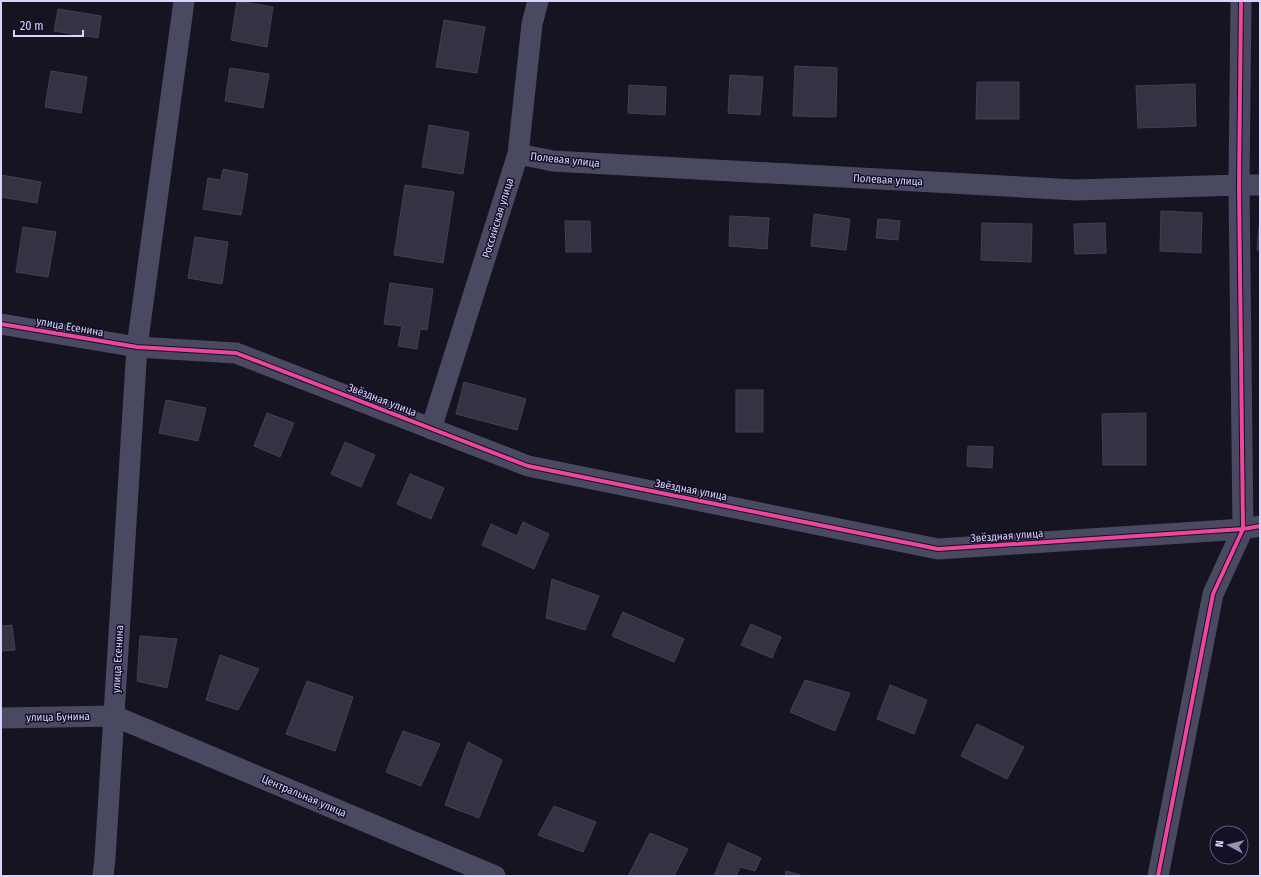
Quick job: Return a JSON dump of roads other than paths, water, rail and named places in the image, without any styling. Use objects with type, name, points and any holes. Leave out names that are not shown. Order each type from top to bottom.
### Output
[{"type":"street","name":"улица Есенина","points":[[103,876],[137,347],[184,1]]},
{"type":"street","name":"Российская улица","points":[[431,428],[518,154],[532,24],[538,1]]},
{"type":"street","points":[[1158,876],[1213,594],[1252,528],[1239,184],[1242,1]]},
{"type":"street","name":"Полевая улица","points":[[518,154],[553,161],[1076,190],[1239,184],[1260,185]]},
{"type":"street","name":"улица Есенина","points":[[1,324],[137,347]]},
{"type":"street","name":"Звёздная улица","points":[[137,347],[236,353],[528,466],[938,549],[1252,528]]},
{"type":"street","name":"улица Бунина","points":[[1,718],[114,716]]},
{"type":"street","name":"Центральная улица","points":[[114,716],[495,876]]}]
